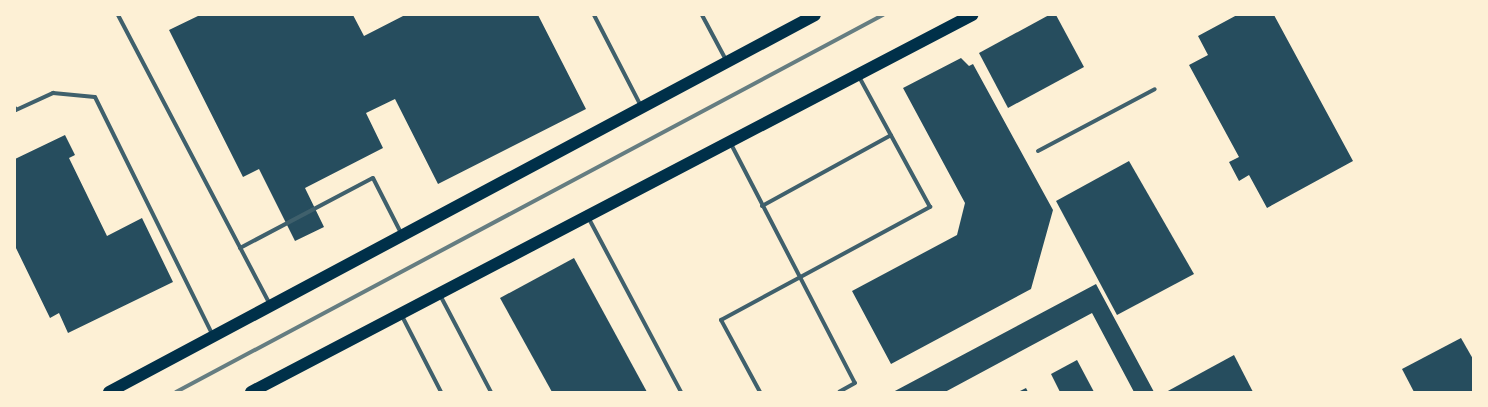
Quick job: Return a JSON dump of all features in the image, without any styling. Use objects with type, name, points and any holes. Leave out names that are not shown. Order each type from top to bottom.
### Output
[{"type":"main road","points":[[109,392],[815,15]]},
{"type":"main road","points":[[251,392],[972,15]]},
{"type":"lane","points":[[126,15],[119,17],[271,306]]},
{"type":"lane","points":[[594,15],[642,108]]},
{"type":"lane","points":[[702,15],[727,62]]},
{"type":"lane","points":[[760,392],[721,320],[930,207],[858,75]]},
{"type":"lane","points":[[1038,151],[1155,89]]},
{"type":"lane","points":[[15,108],[16,110],[53,93],[95,97],[212,336]]},
{"type":"lane","points":[[762,206],[891,135]]},
{"type":"lane","points":[[730,142],[855,383],[839,392]]},
{"type":"lane","points":[[240,248],[374,178],[402,235]]},
{"type":"lane","points":[[587,216],[681,392]]},
{"type":"lane","points":[[439,294],[491,392]]},
{"type":"lane","points":[[400,314],[441,392]]},
{"type":"building","points":[[200,15],[353,15],[364,36],[405,15],[538,15],[586,109],[438,184],[395,99],[366,113],[383,148],[305,188],[324,227],[295,241],[259,169],[243,177],[169,30]]},
{"type":"building","points":[[1049,15],[1056,15],[1084,67],[1008,108],[979,53]]},
{"type":"building","points":[[1237,15],[1274,15],[1353,161],[1267,208],[1249,175],[1239,181],[1229,162],[1239,157],[1189,65],[1208,55],[1198,36]]},
{"type":"building","points":[[961,58],[969,66],[973,64],[1053,210],[1031,289],[891,364],[852,291],[957,235],[965,203],[903,88]]},
{"type":"building","points":[[65,135],[75,155],[69,158],[107,236],[142,218],[173,282],[68,333],[59,313],[50,318],[15,246],[15,159]]},
{"type":"building","points":[[1129,161],[1194,274],[1117,315],[1056,201]]},
{"type":"building","points":[[574,258],[647,392],[552,392],[500,298]]},
{"type":"building","points":[[1096,284],[1154,392],[1134,392],[1092,313],[945,392],[893,392]]},
{"type":"building","points":[[1461,338],[1473,359],[1473,392],[1414,392],[1402,369]]},
{"type":"building","points":[[1234,355],[1253,392],[1166,392]]},
{"type":"building","points":[[1077,360],[1094,392],[1060,392],[1051,374]]},
{"type":"building","points":[[1026,388],[1028,392],[1018,392]]},
{"type":"railway","points":[[176,392],[883,15]]}]
